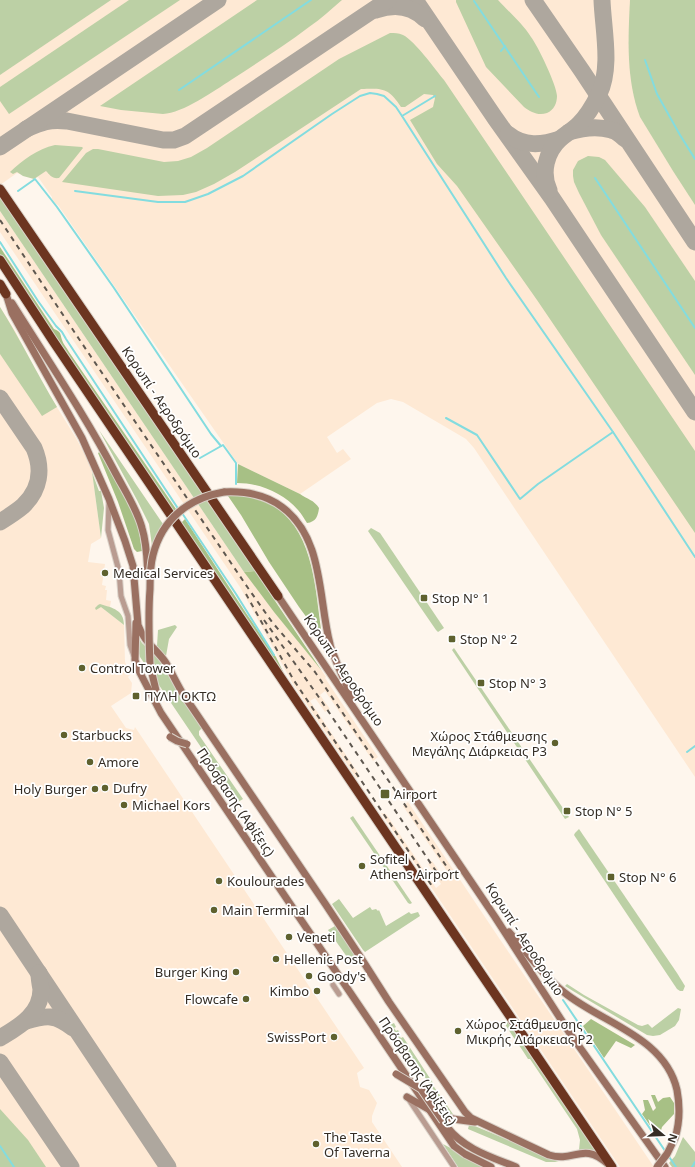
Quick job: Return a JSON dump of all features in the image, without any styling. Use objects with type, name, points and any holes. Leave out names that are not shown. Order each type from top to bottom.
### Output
[{"type":"highway","name":"Κορωπί - Αεροδρόμιο","points":[[0,189],[278,596]]},
{"type":"highway","points":[[0,260],[53,341],[611,1167]]},
{"type":"highway","points":[[0,284],[6,294]]},
{"type":"street","points":[[6,294],[12,313],[82,438],[109,499],[133,566],[138,625],[141,634],[146,642],[166,664],[183,694],[331,912],[393,1009],[465,1112],[471,1118],[549,1155],[562,1158],[577,1153],[588,1153],[602,1159],[611,1167]]},
{"type":"street","points":[[6,294],[94,433],[135,510],[142,528],[147,558],[150,665],[158,699],[443,1122],[464,1144],[478,1152],[516,1167]]},
{"type":"street","points":[[148,610],[153,556],[160,535],[174,516],[192,502],[208,495],[224,492],[247,492],[269,499],[296,520],[308,539],[319,581],[330,644],[349,691],[365,723]]},
{"type":"street","points":[[109,499],[108,530],[119,571],[121,596],[128,616],[130,645],[135,660]]},
{"type":"street","name":"Κορωπί - Αεροδρόμιο","points":[[278,596],[496,917],[571,1035],[664,1167]]},
{"type":"street","name":"Πρόσβασης (Αφίξεις)","points":[[136,607],[135,660],[138,669],[161,713],[454,1146],[465,1154],[491,1167]]},
{"type":"street","points":[[170,737],[187,744]]},
{"type":"street","points":[[496,917],[540,969],[564,993],[630,1033],[660,1057],[672,1076],[678,1098],[679,1121],[675,1138],[667,1154],[656,1167]]},
{"type":"street","points":[[333,985],[339,994]]},
{"type":"street","points":[[396,1074],[421,1089]]},
{"type":"street","points":[[407,1097],[432,1112],[453,1119],[480,1123]]},
{"type":"street","name":"Πρόσβασης (Αφίξεις)","points":[[407,1097],[454,1167]]},
{"type":"shaded area","points":[[0,0],[695,0],[695,777],[474,448],[466,439],[403,402],[391,399],[377,403],[327,437],[337,453],[343,449],[351,459],[300,494],[238,464],[38,177],[34,179],[17,173],[0,185]]},
{"type":"shaded area","points":[[0,211],[244,572],[322,671],[326,677],[325,678],[378,757],[373,761],[325,691],[320,695],[330,709],[325,712],[315,698],[310,701],[358,773],[357,779],[293,684],[240,587],[0,232]]},
{"type":"shaded area","points":[[0,307],[15,331],[42,383],[76,438],[92,472],[101,538],[91,544],[88,562],[105,564],[102,585],[106,586],[106,600],[111,601],[110,607],[105,610],[124,625],[125,662],[130,675],[128,677],[132,683],[131,693],[111,706],[126,728],[134,730],[135,727],[364,1068],[357,1073],[360,1087],[369,1090],[377,1103],[372,1116],[372,1122],[402,1167],[0,1167]]},
{"type":"shaded area","points":[[408,802],[654,1167],[620,1167],[381,813],[386,814],[436,888],[441,884],[428,864],[432,861],[446,881],[451,877],[403,806]]},
{"type":"green space","points":[[0,0],[111,0],[0,75]]},
{"type":"green space","points":[[129,0],[180,0],[9,114],[0,101],[0,87]]},
{"type":"green space","points":[[257,0],[342,0],[318,21],[280,48],[207,95],[180,110],[163,114],[121,110],[100,106]]},
{"type":"green space","points":[[456,0],[498,0],[524,27],[547,66],[554,84],[557,99],[552,110],[541,114],[527,109],[486,67]]},
{"type":"green space","points":[[630,0],[695,0],[695,205],[640,117],[635,103],[629,59]]},
{"type":"green space","points":[[390,33],[400,34],[408,38],[444,80],[695,451],[695,533],[537,300],[457,186],[437,164],[410,120],[433,107],[435,98],[433,95],[424,94],[405,107],[401,107],[393,96],[385,90],[361,89],[235,172],[196,192],[183,195],[158,196],[62,182],[86,153],[93,149],[164,162],[178,161],[191,157],[207,148],[339,59]]},
{"type":"green space","points":[[55,145],[83,148],[59,178],[53,177],[46,171],[34,179],[23,176],[17,172],[13,174],[10,172],[20,163],[42,149]]},
{"type":"green space","points":[[588,156],[599,157],[605,160],[645,207],[695,281],[695,375],[601,235],[579,193],[574,182],[573,170],[578,161]]},
{"type":"green space","points":[[0,196],[255,571],[244,572],[0,211]]},
{"type":"green space","points":[[0,247],[54,329],[60,333],[69,352],[176,509],[173,512],[0,254]]},
{"type":"green space","points":[[0,307],[57,407],[42,416],[0,354]]},
{"type":"green space","points":[[99,430],[163,524],[152,546],[149,524]]},
{"type":"green space","points":[[101,451],[131,507],[138,524],[142,551],[137,552],[134,549],[118,502],[98,453]]},
{"type":"green space","points":[[238,464],[313,501],[319,508],[316,518],[307,523],[292,504],[278,494],[262,487],[246,483],[237,483]]},
{"type":"green space","points":[[92,472],[99,491],[101,491],[104,508],[101,538]]},
{"type":"green space","points":[[237,495],[264,500],[288,517],[298,531],[311,564],[315,582],[322,635],[321,637],[269,562],[228,496]]},
{"type":"green space","points":[[185,519],[276,657],[291,688],[181,523]]},
{"type":"green space","points":[[371,528],[380,533],[444,628],[438,632],[436,630],[368,531]]},
{"type":"green space","points":[[255,571],[322,671],[244,572]]},
{"type":"green space","points":[[100,604],[117,610],[124,620],[124,625],[101,607],[96,610],[95,608]]},
{"type":"green space","points":[[175,625],[177,627],[169,639],[166,656],[157,646],[158,630]]},
{"type":"green space","points":[[137,635],[142,643],[166,668],[172,682],[202,728],[199,731],[199,735],[243,799],[238,802],[140,657],[137,645]]},
{"type":"green space","points":[[454,648],[569,817],[565,819],[452,650]]},
{"type":"green space","points":[[353,816],[412,903],[408,903],[350,818]]},
{"type":"green space","points":[[579,829],[677,973],[685,986],[683,991],[677,989],[574,835]]},
{"type":"green space","points":[[339,899],[353,918],[370,907],[372,910],[379,910],[386,926],[409,912],[411,914],[418,912],[420,916],[365,952],[332,904]]},
{"type":"green space","points":[[335,926],[358,960],[352,964],[328,930]]},
{"type":"green space","points":[[567,984],[638,1025],[642,1026],[648,1024],[652,1028],[678,1008],[681,1009],[679,1020],[675,1026],[660,1035],[647,1035],[565,986]]},
{"type":"green space","points":[[591,1019],[635,1045],[631,1048],[616,1041],[604,1058],[583,1026]]},
{"type":"green space","points":[[508,1022],[597,1152],[584,1149],[579,1150],[580,1140],[577,1129],[505,1024]]},
{"type":"green space","points":[[394,1023],[396,1027],[394,1028],[396,1031],[398,1030],[401,1035],[399,1036],[401,1038],[403,1037],[433,1083],[432,1084],[455,1117],[451,1116],[390,1025]]},
{"type":"green space","points":[[651,1095],[655,1095],[658,1102],[663,1098],[670,1097],[674,1103],[674,1114],[662,1127],[660,1134],[656,1134],[642,1114],[645,1110],[643,1100],[648,1100],[653,1111],[656,1108]]},
{"type":"green space","points":[[0,1109],[28,1140],[46,1167],[0,1167]]},
{"type":"green space","points":[[470,1124],[559,1161],[546,1162],[468,1129]]},
{"type":"green space","points":[[683,1137],[695,1152],[695,1167],[672,1167],[669,1163],[675,1156]]},
{"type":"green space","points":[[443,1144],[486,1167],[458,1167]]},
{"type":"waterway","points":[[179,90],[311,0]]},
{"type":"waterway","points":[[474,1],[539,97]]},
{"type":"waterway","points":[[501,51],[505,46]]},
{"type":"waterway","points":[[645,60],[657,94],[695,159]]},
{"type":"waterway","points":[[75,191],[158,202],[185,202],[208,194],[243,176],[360,96],[370,93],[384,96],[396,107],[402,116]]},
{"type":"waterway","points":[[435,96],[402,116],[506,278],[613,432]]},
{"type":"waterway","points":[[595,178],[695,328]]},
{"type":"waterway","points":[[18,191],[35,179],[57,207],[114,288],[211,434],[221,446]]},
{"type":"waterway","points":[[0,242],[38,301],[62,332],[179,510]]},
{"type":"waterway","points":[[446,418],[477,435],[520,499],[538,484],[613,432],[695,557]]},
{"type":"waterway","points":[[200,458],[223,445],[236,463],[236,484]]},
{"type":"waterway","points":[[182,513],[236,594],[274,655]]},
{"type":"waterway","points":[[687,752],[695,746]]},
{"type":"waterway","points":[[563,1000],[676,1167]]},
{"type":"waterway","points":[[0,1146],[14,1167]]},
{"type":"waterway","points":[[692,1167],[695,1162]]},
{"type":"taxiway","points":[[0,147],[218,0]]},
{"type":"taxiway","points":[[26,129],[46,122],[61,120],[163,140],[174,140],[185,136],[388,0]]},
{"type":"taxiway","points":[[415,0],[495,118],[552,198],[695,412]]},
{"type":"taxiway","points":[[533,0],[582,71],[695,242]]},
{"type":"taxiway","points":[[549,190],[545,177],[545,170],[551,150],[560,139],[577,126],[585,117],[597,98],[603,83],[606,48],[602,0]]},
{"type":"taxiway","points":[[376,10],[389,7],[408,8],[420,14],[425,19]]},
{"type":"taxiway","points":[[569,132],[601,128],[615,131],[625,139]]},
{"type":"taxiway","points":[[508,134],[520,141],[533,144],[547,143],[560,139]]},
{"type":"taxiway","points":[[0,398],[34,448],[37,456],[39,471],[36,486],[29,500],[0,522]]},
{"type":"taxiway","points":[[0,915],[168,1167]]},
{"type":"taxiway","points":[[0,1038],[21,1025],[33,1013],[40,998],[41,989],[39,973]]},
{"type":"taxiway","points":[[26,1021],[51,1017],[61,1020],[73,1028]]},
{"type":"taxiway","points":[[0,1062],[71,1167]]},
{"type":"railway","points":[[0,220],[248,588],[272,622],[315,672],[453,876]]},
{"type":"railway","points":[[246,594],[293,679],[434,889]]},
{"type":"railway","points":[[264,620],[318,696],[444,883]]},
{"type":"place","name":"Medical Services","points":[[105,573]]},
{"type":"place","name":"Stop N° 1","points":[[424,598]]},
{"type":"place","name":"Stop N° 2","points":[[452,639]]},
{"type":"place","name":"Control Tower","points":[[82,668]]},
{"type":"place","name":"Stop N° 3","points":[[481,683]]},
{"type":"place","name":"ΠΥΛΗ ΟΚΤΩ","points":[[136,696]]},
{"type":"place","name":"Starbucks","points":[[64,735]]},
{"type":"place","name":"Χώρος Στάθμευσης Μεγάλης Διάρκειας P3","points":[[555,743]]},
{"type":"place","name":"Amore","points":[[90,762]]},
{"type":"place","name":"Dufry","points":[[105,788]]},
{"type":"place","name":"Holy Burger","points":[[95,789]]},
{"type":"place","name":"Airport","points":[[385,794]]},
{"type":"place","name":"Michael Kors","points":[[124,805]]},
{"type":"place","name":"Stop N° 5","points":[[567,811]]},
{"type":"place","name":"Sofitel Athens Airport","points":[[362,866]]},
{"type":"place","name":"Stop N° 6","points":[[611,877]]},
{"type":"place","name":"Koulourades","points":[[219,881]]},
{"type":"place","name":"Main Terminal","points":[[214,910]]},
{"type":"place","name":"Veneti","points":[[289,937]]},
{"type":"place","name":"Hellenic Post","points":[[276,959]]},
{"type":"place","name":"Burger King","points":[[236,972]]},
{"type":"place","name":"Goody's","points":[[309,976]]},
{"type":"place","name":"Kimbo","points":[[317,991]]},
{"type":"place","name":"Flowcafe","points":[[246,999]]},
{"type":"place","name":"Χώρος Στάθμευσης Μικρής Διάρκειας P2","points":[[458,1031]]},
{"type":"place","name":"SwissPort","points":[[334,1037]]},
{"type":"place","name":"The Taste Of Taverna","points":[[316,1144]]}]
